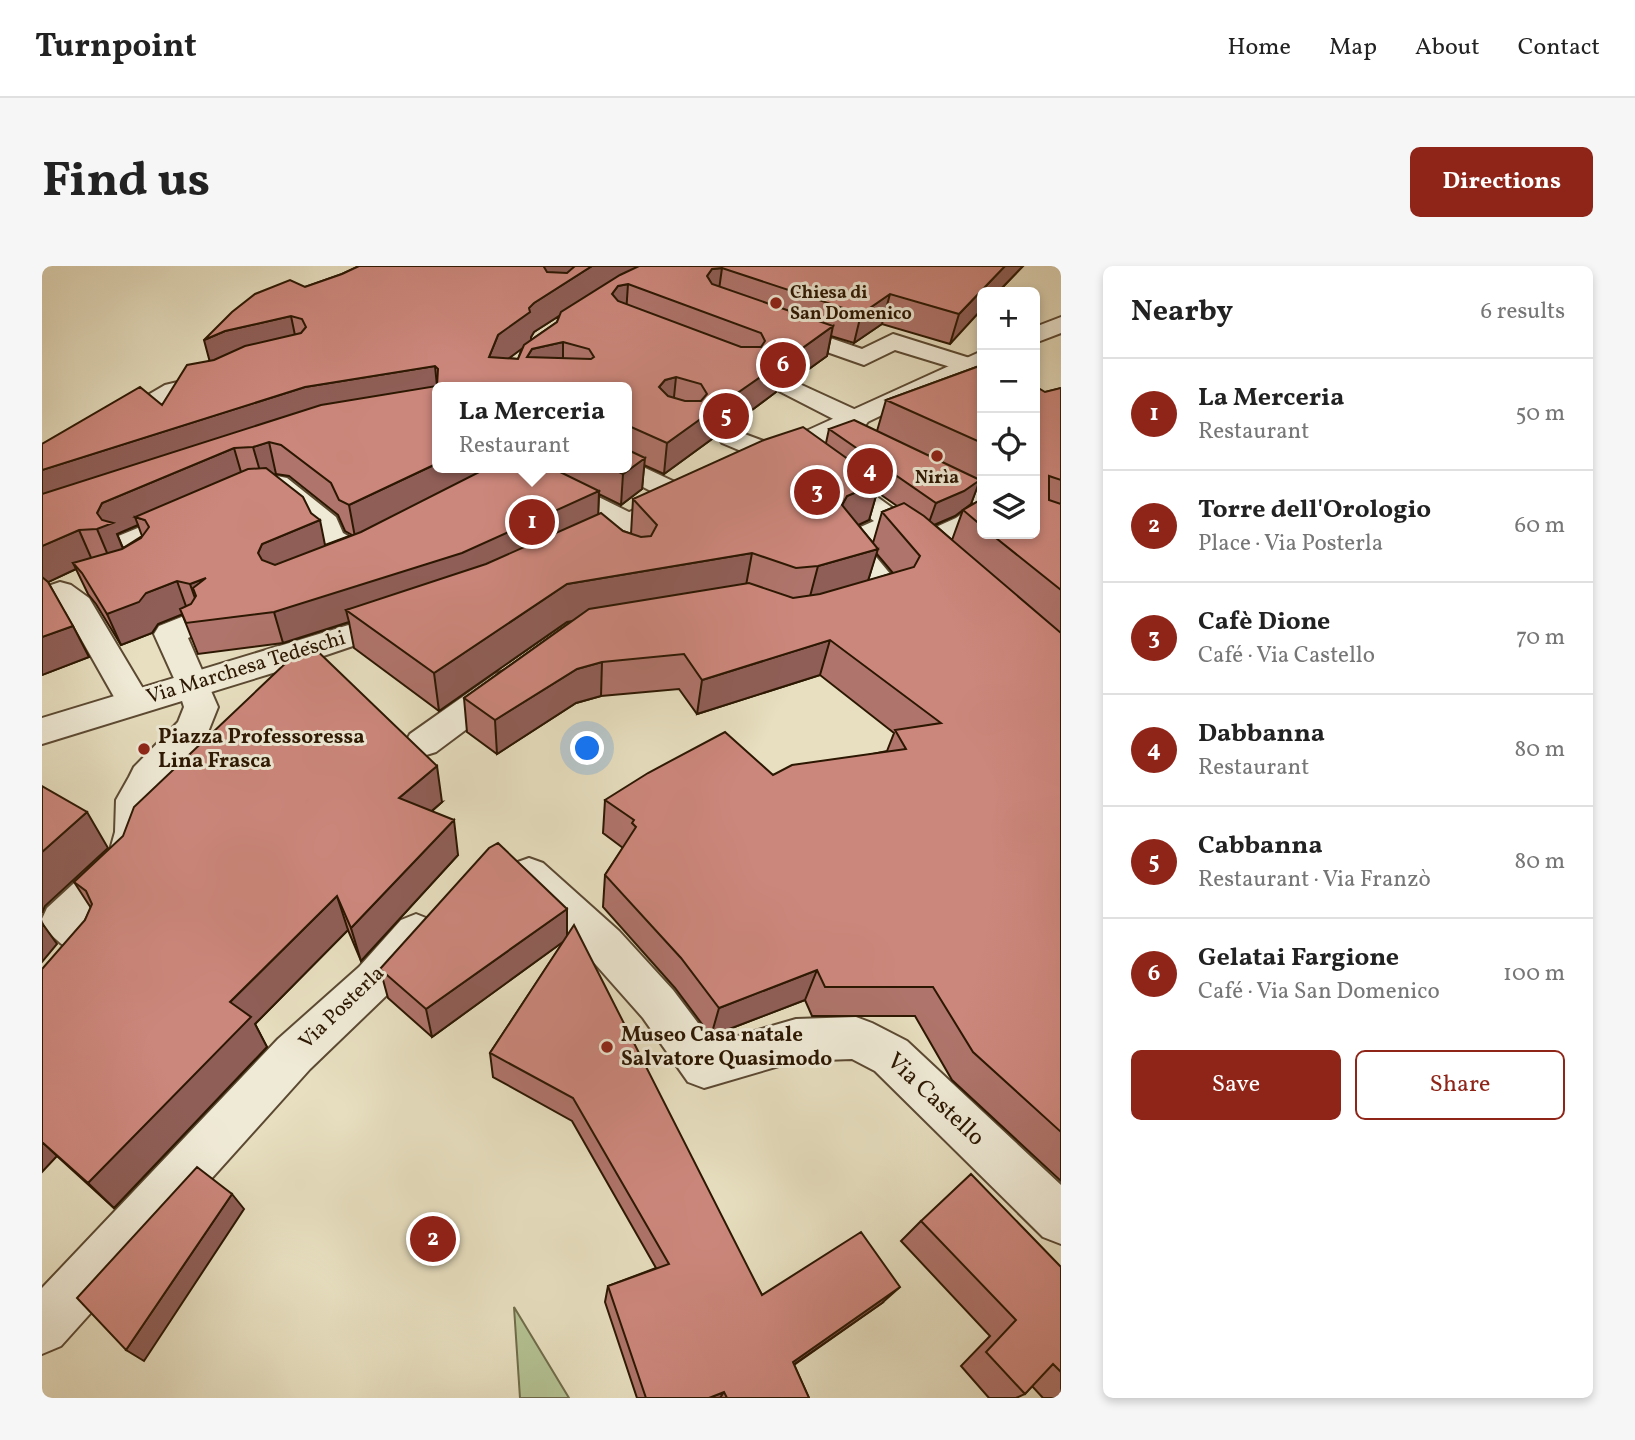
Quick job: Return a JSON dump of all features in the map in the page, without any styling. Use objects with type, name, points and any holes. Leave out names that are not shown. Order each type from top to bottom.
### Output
[{"type":"street","points":[[1040,333],[1061,323],[1057,316],[1061,309]]},
{"type":"street","points":[[754,319],[864,358],[893,341],[975,362]]},
{"type":"street","points":[[42,468],[174,390],[204,362]]},
{"type":"street","points":[[742,471],[975,362]]},
{"type":"street","points":[[174,390],[213,383],[242,369]]},
{"type":"street","points":[[782,383],[847,424],[870,444]]},
{"type":"street","points":[[730,437],[785,452],[935,552],[977,515]]},
{"type":"street","points":[[903,460],[977,495]]},
{"type":"street","points":[[547,560],[696,492],[632,469]]},
{"type":"street","points":[[513,473],[616,528],[628,557]]},
{"type":"street","points":[[51,596],[121,562],[228,499],[253,488],[266,490],[277,484],[326,523],[331,537],[365,547],[319,568]]},
{"type":"street","points":[[856,603],[890,593],[849,543],[895,523]]},
{"type":"street","points":[[51,596],[78,605],[134,702]]},
{"type":"street","name":"Via Marchesa Tedeschi","points":[[42,731],[424,611]]},
{"type":"street","points":[[62,970],[92,939],[62,920],[127,858],[134,832],[135,800],[147,777],[194,728],[201,707],[194,685],[170,634],[189,625]]},
{"type":"street","points":[[423,743],[530,665]]},
{"type":"street","name":"Via Castello","points":[[496,857],[506,852],[604,944],[658,1004],[704,1067],[796,1040],[856,1038],[891,1056],[1061,1219]]},
{"type":"street","name":"Via Posterla","points":[[42,1327],[294,1054],[374,980],[439,907]]},
{"type":"green space","points":[[514,1307],[569,1398],[520,1398]]},
{"type":"building","points":[[359,266],[544,266],[547,272],[567,273],[575,266],[592,266],[534,303],[529,308],[530,312],[498,335],[489,357],[518,359],[524,345],[557,322],[561,312],[639,266],[1005,266],[985,287],[977,287],[977,295],[959,314],[890,294],[861,314],[722,268],[712,269],[707,276],[712,284],[833,326],[801,349],[787,343],[776,346],[773,354],[782,362],[733,396],[724,399],[720,405],[667,443],[632,427],[632,382],[437,382],[438,369],[435,366],[305,387],[42,470],[42,444],[140,387],[162,405],[187,365],[214,360],[245,346],[301,333],[306,327],[302,319],[291,316],[225,331],[204,340],[255,294],[290,280],[305,287]],"holes":[[[628,284],[761,333],[765,341],[761,347],[741,347],[618,301],[612,294],[618,286]],[[563,342],[589,349],[594,357],[591,359],[527,357],[532,349]],[[676,377],[701,384],[707,394],[701,401],[685,401],[668,396],[659,387],[665,380]]]},
{"type":"building","points":[[977,367],[977,441],[886,400]]},
{"type":"building","points":[[432,387],[432,466],[349,505],[339,500],[331,483],[281,445],[269,442],[253,447],[234,448],[102,503],[97,513],[102,520],[113,523],[97,529],[79,530],[42,546],[42,494],[321,405]]},
{"type":"building","points":[[1061,388],[1061,480],[1049,476],[1049,500],[1061,504],[1061,590],[997,539],[1040,539],[1040,389],[1045,392]]},
{"type":"building","points":[[854,420],[977,479],[977,482],[936,503],[829,429]]},
{"type":"building","points":[[803,427],[880,482],[847,496],[842,505],[878,549],[818,566],[796,568],[752,553],[567,584],[434,673],[346,610],[486,564],[601,513],[623,531],[641,537],[651,536],[657,525],[633,499],[764,440]]},
{"type":"building","points":[[632,452],[645,458],[632,467]]},
{"type":"building","points":[[266,468],[303,497],[311,513],[320,520],[262,544],[258,553],[262,560],[275,565],[361,532],[477,473],[562,473],[599,491],[462,553],[274,612],[186,623],[180,609],[191,604],[196,596],[193,588],[206,578],[190,584],[177,581],[146,593],[139,602],[107,614],[73,563],[122,549],[141,538],[149,527],[145,520],[135,517],[248,469]]},
{"type":"building","points":[[977,502],[977,522],[963,510]]},
{"type":"building","points":[[904,503],[924,516],[1061,633],[1061,1132],[973,1052],[933,987],[825,987],[817,970],[719,1008],[681,958],[605,875],[636,827],[632,823],[634,820],[605,800],[648,773],[725,732],[773,775],[792,765],[906,749],[895,730],[941,723],[830,640],[702,680],[684,654],[602,662],[577,669],[495,720],[464,698],[589,609],[749,583],[793,598],[820,594],[914,567],[920,556],[882,512]]},
{"type":"building","points":[[42,577],[48,582],[73,626],[42,637]]},
{"type":"building","points":[[308,642],[437,766],[399,798],[454,820],[351,928],[337,896],[230,1002],[251,1017],[88,1183],[42,1142],[42,969],[85,920],[92,904],[86,891],[74,882],[123,836],[134,807]]},
{"type":"building","points":[[42,786],[87,812],[42,852]]},
{"type":"building","points":[[498,843],[567,909],[426,1009],[380,969],[489,848]]},
{"type":"building","points":[[574,925],[762,1295],[861,1232],[900,1287],[793,1362],[809,1398],[727,1398],[724,1392],[709,1398],[646,1398],[608,1286],[669,1264],[573,1098],[490,1053]]},
{"type":"building","points":[[197,1167],[232,1194],[126,1350],[77,1298]]},
{"type":"building","points":[[971,1174],[1061,1267],[1061,1372],[1053,1364],[1025,1394],[986,1352],[1016,1320],[921,1221]]},
{"type":"place","name":"Chiesa di San Domenico","points":[[776,303]]},
{"type":"place","name":"Gelatai Fargione","points":[[783,365]]},
{"type":"place","name":"Cabbanna","points":[[726,416]]},
{"type":"place","name":"Nirìa","points":[[937,456]]},
{"type":"place","name":"Dabbanna","points":[[870,471]]},
{"type":"place","name":"Cafè Dione","points":[[817,492]]},
{"type":"place","name":"La Merceria","points":[[532,522]]},
{"type":"place","name":"Piazza Professoressa Lina Frasca","points":[[144,749]]},
{"type":"place","name":"Museo Casa natale Salvatore Quasimodo","points":[[607,1047]]},
{"type":"place","name":"Torre dell'Orologio","points":[[433,1239]]}]
